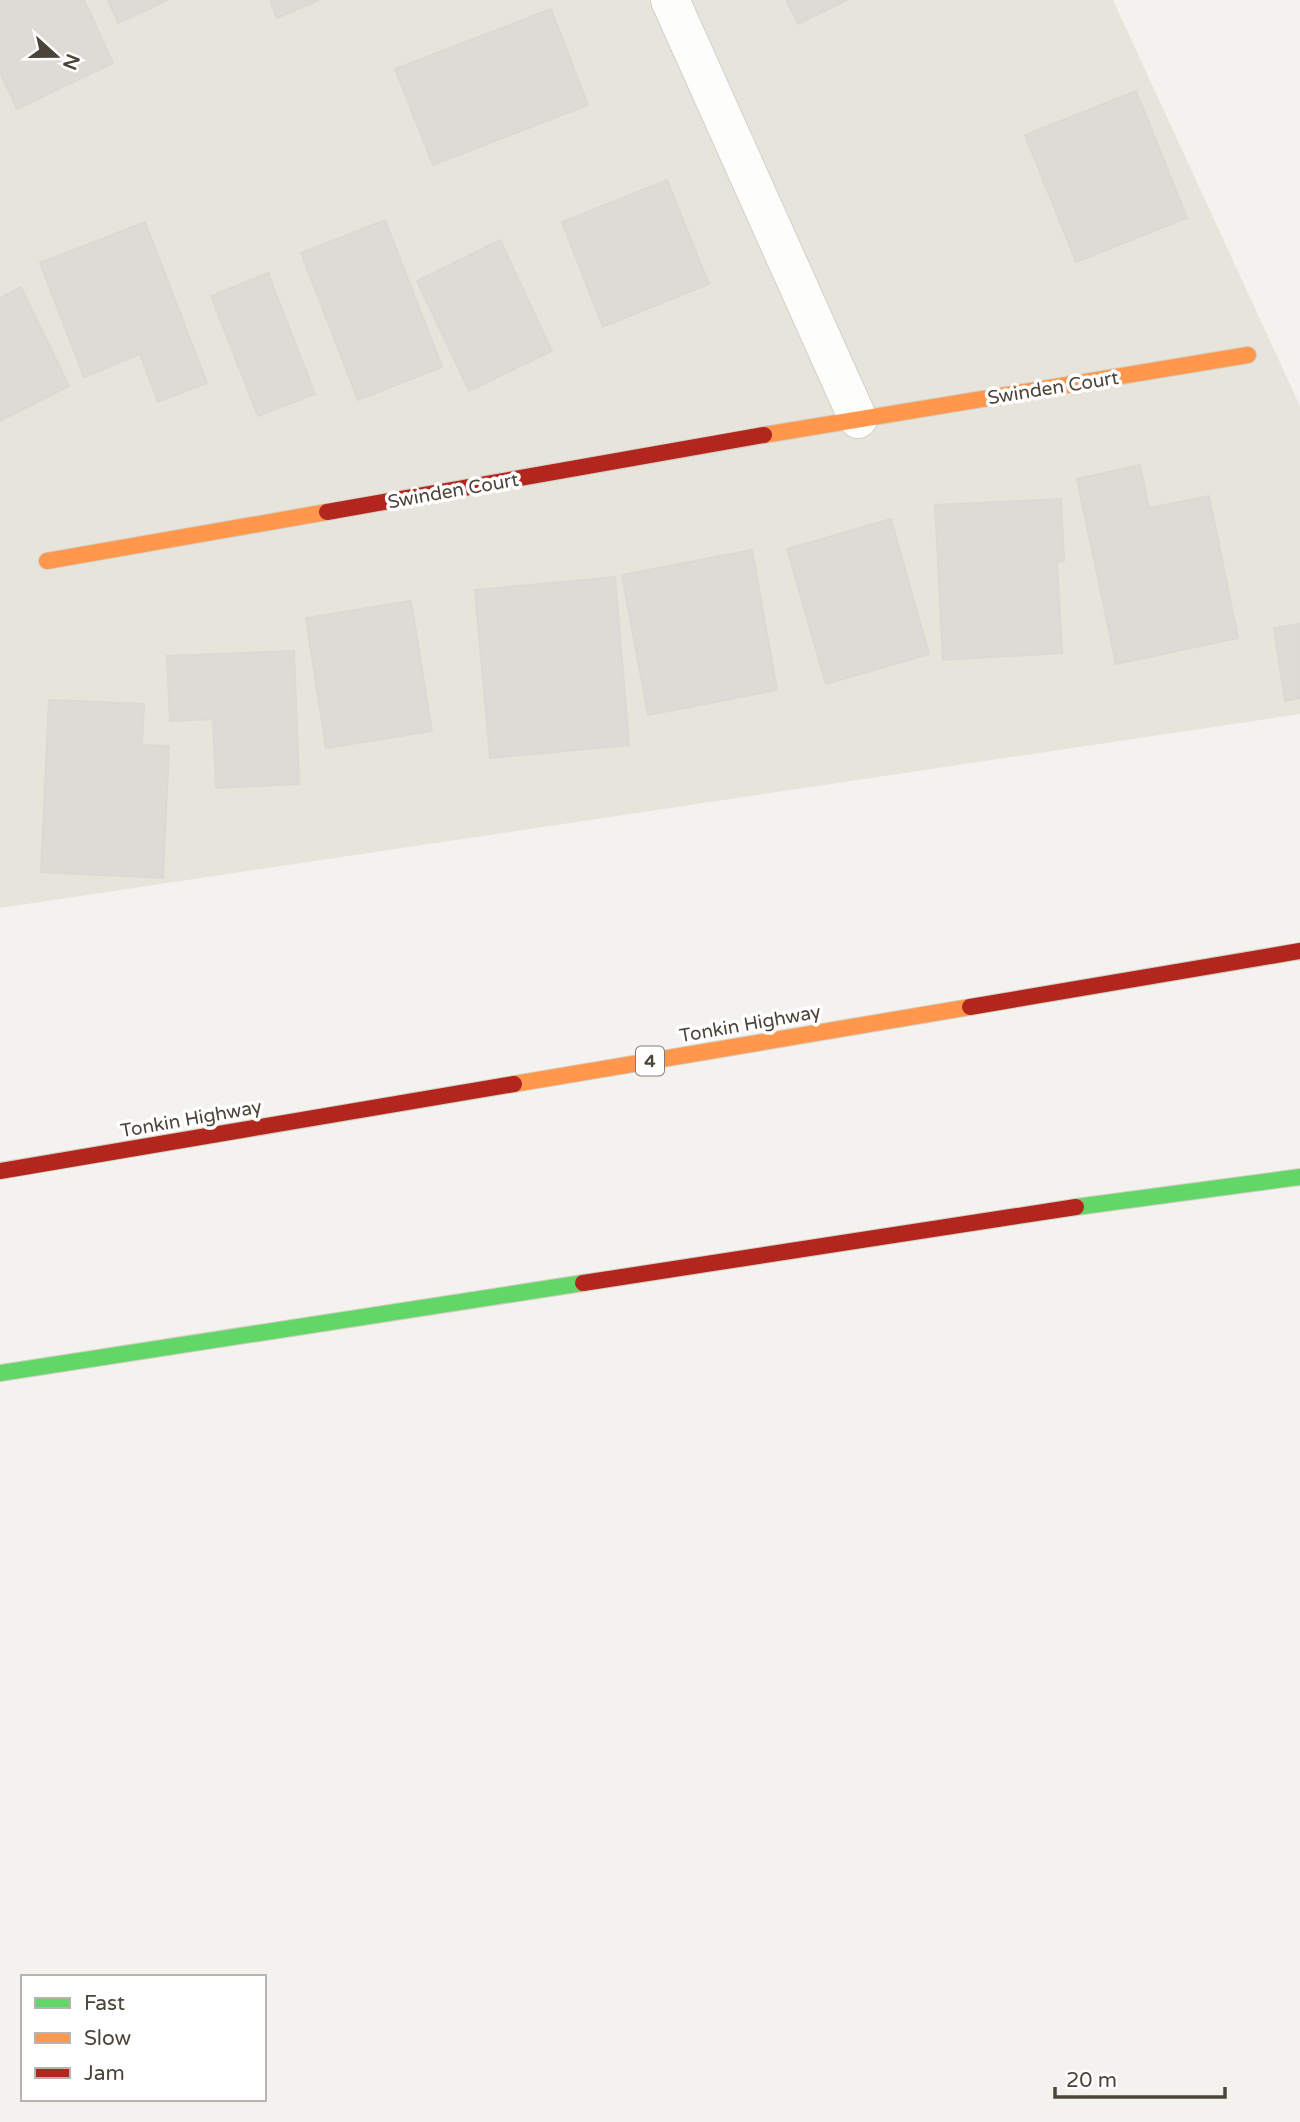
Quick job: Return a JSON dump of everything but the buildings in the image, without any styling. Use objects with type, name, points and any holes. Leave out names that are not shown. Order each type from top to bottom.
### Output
[{"type":"main road","name":"Swinden Court","points":[[47,561],[858,419],[1248,355]]},
{"type":"main road","name":"Tonkin Highway","points":[[0,1171],[1300,951]]},
{"type":"main road","points":[[0,1373],[1131,1199],[1300,1177]]},
{"type":"street","points":[[670,0],[858,419]]},
{"type":"shaded area","points":[[0,0],[1113,0],[1300,406],[1300,714],[0,908]]},
{"type":"traffic: fast","points":[[1076,1207],[1300,1177]]},
{"type":"traffic: fast","points":[[0,1373],[583,1283]]},
{"type":"traffic: slow","points":[[764,435],[1248,355]]},
{"type":"traffic: slow","points":[[47,561],[327,512]]},
{"type":"traffic: slow","points":[[514,1084],[970,1007]]},
{"type":"traffic: jam","points":[[327,512],[764,435]]},
{"type":"traffic: jam","points":[[970,1007],[1300,951]]},
{"type":"traffic: jam","points":[[0,1171],[514,1084]]},
{"type":"traffic: jam","points":[[583,1283],[1076,1207]]}]
